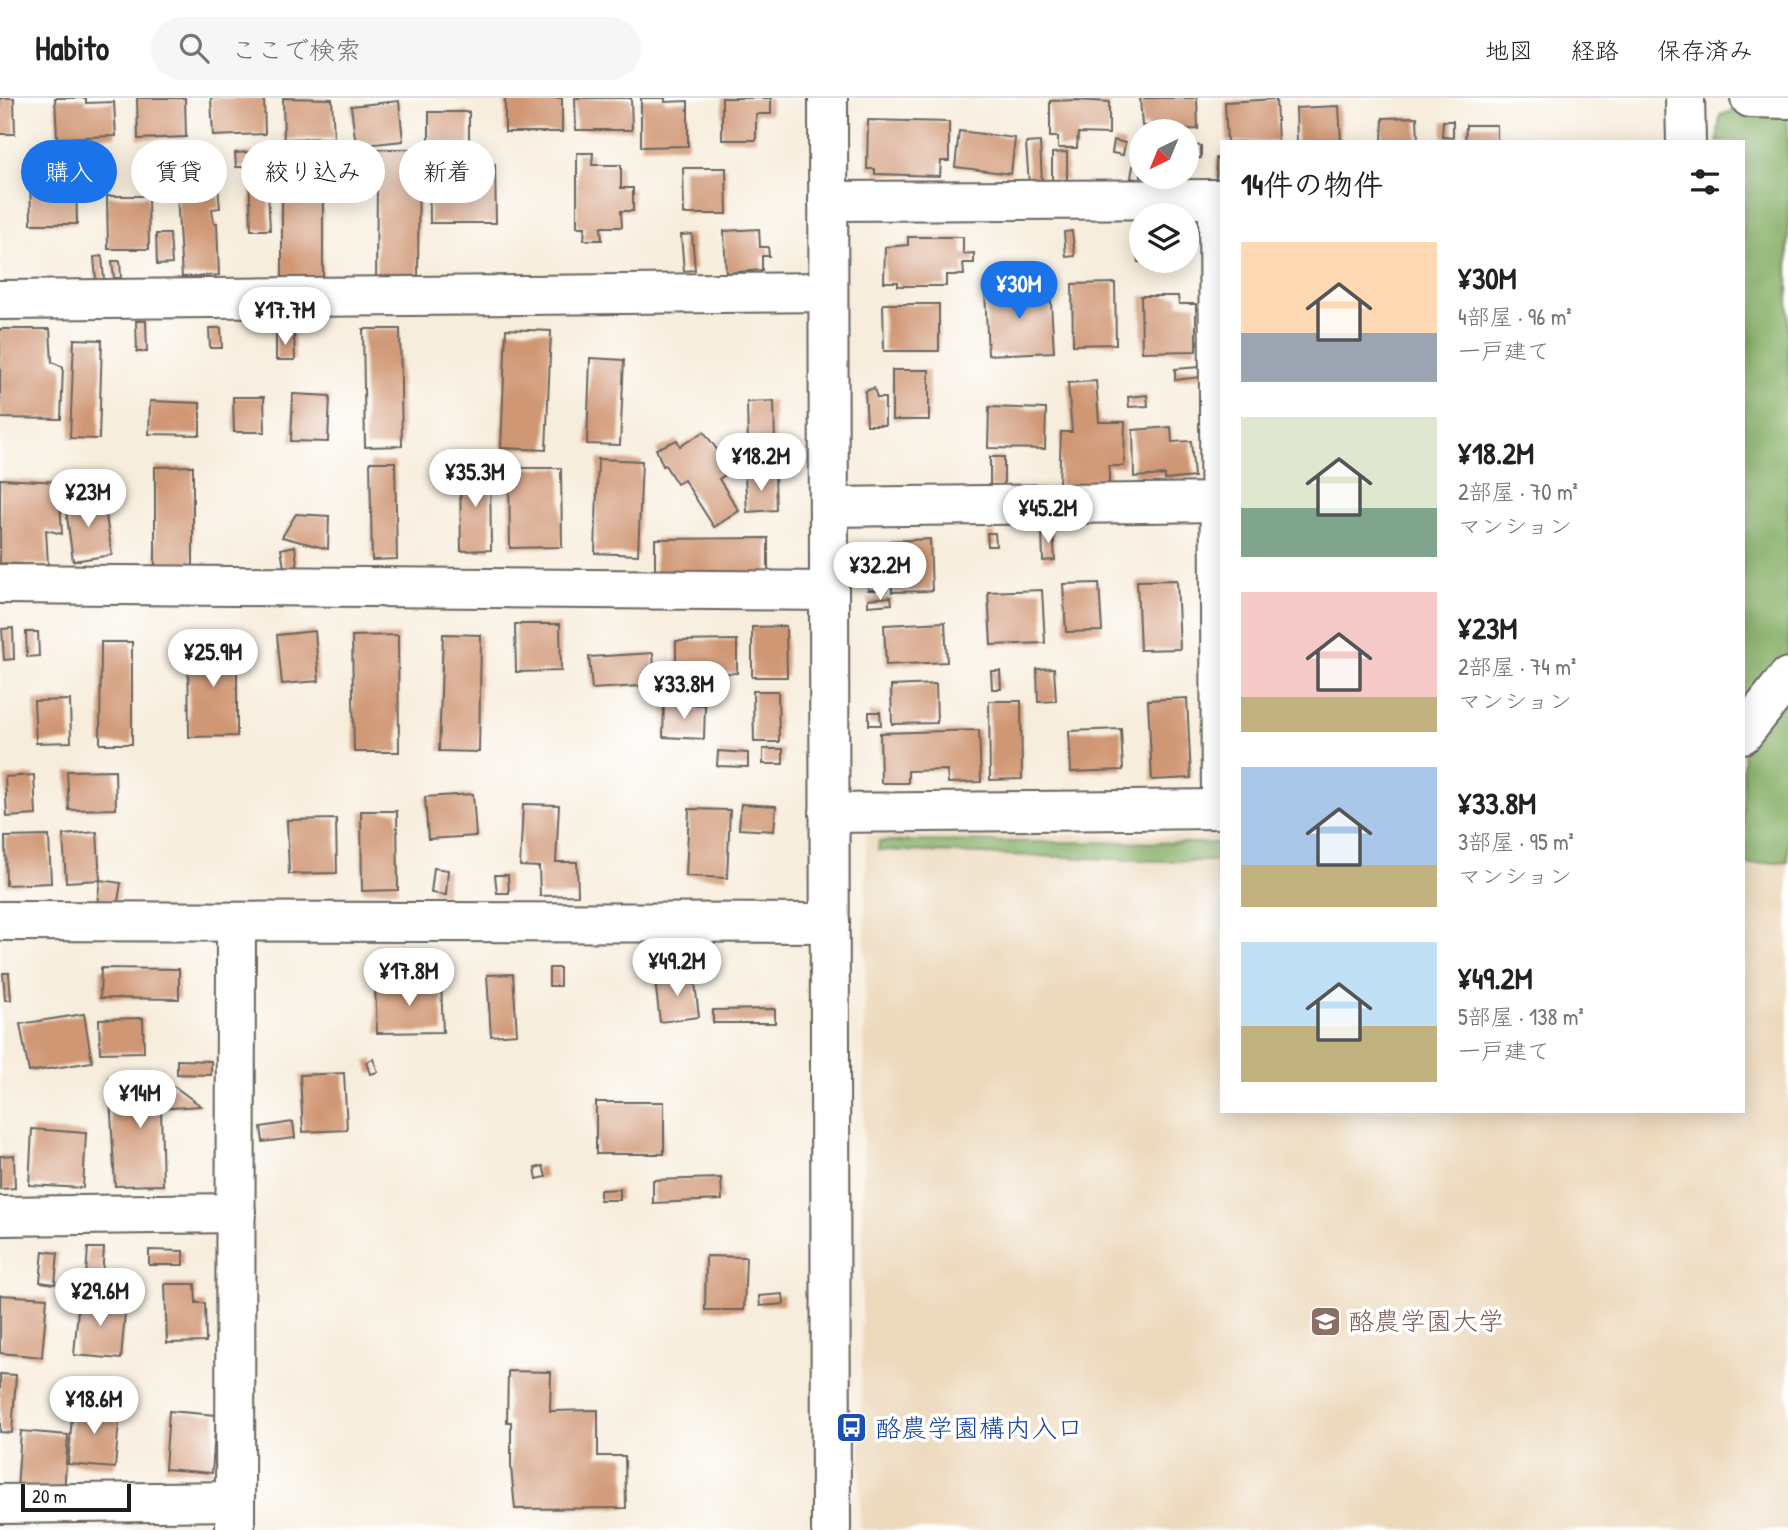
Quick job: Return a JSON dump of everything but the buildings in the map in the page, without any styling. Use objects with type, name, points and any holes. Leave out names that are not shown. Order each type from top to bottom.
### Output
[{"type":"street","points":[[828,98],[831,1530]]},
{"type":"street","points":[[1685,98],[1686,140]]},
{"type":"street","points":[[1750,98],[1788,99]]},
{"type":"street","points":[[828,201],[1220,199],[1220,502],[829,507]]},
{"type":"street","points":[[0,300],[828,292]]},
{"type":"street","points":[[0,584],[829,591]]},
{"type":"street","points":[[1745,731],[1788,677]]},
{"type":"street","points":[[829,813],[1220,809]]},
{"type":"street","points":[[0,921],[830,923]]},
{"type":"street","points":[[0,1504],[235,1516],[236,922]]},
{"type":"street","points":[[0,1216],[236,1213]]},
{"type":"shaded area","name":"酪農学園大学","points":[[866,834],[1220,836],[1220,1113],[1745,1113],[1745,839],[1788,839],[1788,1530],[860,1530]]},
{"type":"green space","points":[[1747,106],[1788,112],[1788,861],[1745,865],[1745,140],[1717,140],[1720,115]]},
{"type":"green space","points":[[879,841],[1220,843],[1220,861],[1162,861],[878,850]]},
{"type":"place","name":"酪農学園大学","points":[[1325,1321]]},
{"type":"place","name":"酪農学園構内入口","points":[[852,1428]]}]
